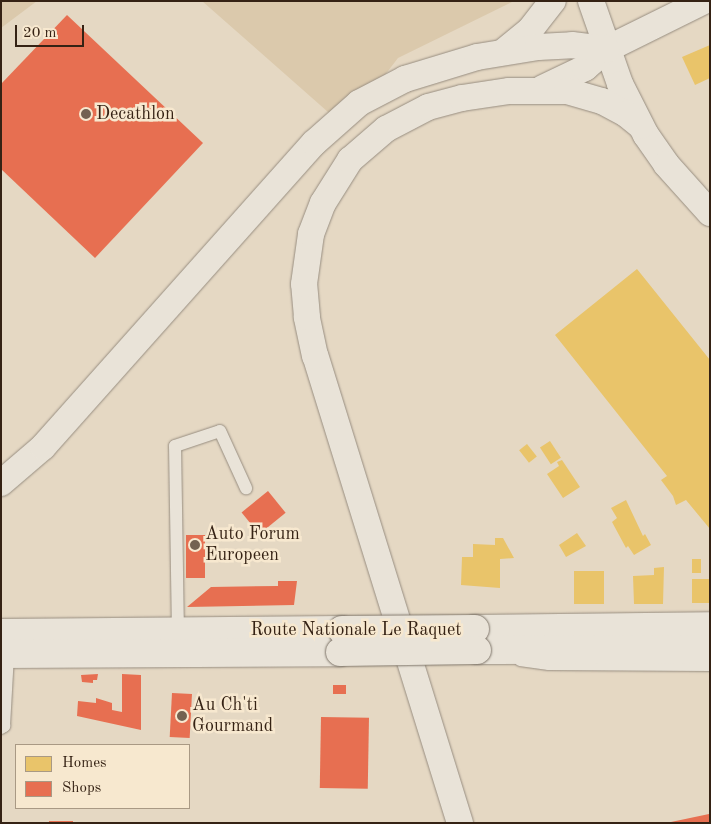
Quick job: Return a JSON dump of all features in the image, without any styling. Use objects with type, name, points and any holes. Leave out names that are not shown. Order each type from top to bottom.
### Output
[{"type":"main road","name":"Route Nationale Le Raquet","points":[[482,640],[710,626]]},
{"type":"main road","name":"Route Nationale Le Raquet","points":[[3,647],[178,642],[482,640],[710,649]]},
{"type":"street","points":[[503,53],[530,30],[553,1]]},
{"type":"street","points":[[591,1],[606,50],[620,84],[641,126],[666,164],[710,213]]},
{"type":"street","points":[[538,90],[579,72],[606,50],[704,1]]},
{"type":"street","points":[[1,483],[43,447],[314,143],[342,117],[383,89],[404,79],[453,64],[503,53],[572,45],[606,50]]},
{"type":"street","points":[[460,823],[315,356],[304,298],[305,267],[311,234],[323,202],[350,160],[373,138],[399,121],[428,107],[488,93],[538,90],[567,92],[588,96],[614,107],[641,126]]},
{"type":"lane","points":[[178,642],[175,446],[220,431],[246,488]]},
{"type":"lane","points":[[482,640],[537,664],[710,665]]},
{"type":"lane","points":[[1,728],[4,726],[3,647]]},
{"type":"shaded area","points":[[1,1],[37,1],[1,28]]},
{"type":"shaded area","points":[[202,1],[514,1],[398,58],[345,127]]},
{"type":"building: Homes","points":[[710,45],[710,78],[695,85],[682,57]]},
{"type":"building: Homes","points":[[637,269],[710,360],[710,529],[686,500],[676,505],[673,496],[661,480],[667,476],[555,335]]},
{"type":"building: Homes","points":[[550,441],[561,458],[551,464],[540,448]]},
{"type":"building: Homes","points":[[527,444],[537,457],[529,463],[519,450]]},
{"type":"building: Homes","points":[[562,460],[580,487],[563,498],[547,474],[559,466],[557,462]]},
{"type":"building: Homes","points":[[626,500],[643,536],[645,534],[651,545],[634,555],[628,546],[626,548],[612,522],[617,518],[611,508]]},
{"type":"building: Homes","points":[[577,533],[586,546],[566,557],[559,545]]},
{"type":"building: Homes","points":[[495,538],[503,538],[514,558],[500,559],[500,588],[461,585],[462,557],[473,557],[473,544],[495,545]]},
{"type":"building: Homes","points":[[692,559],[701,559],[701,573],[692,573]]},
{"type":"building: Homes","points":[[664,567],[663,604],[634,604],[633,576],[654,575],[654,568]]},
{"type":"building: Homes","points":[[574,571],[604,571],[604,604],[574,604]]},
{"type":"building: Homes","points":[[692,579],[710,579],[710,603],[692,603]]},
{"type":"building: Shops","name":"Decathlon","points":[[67,15],[203,143],[95,258],[1,169],[1,84]]},
{"type":"building: Shops","points":[[268,491],[286,513],[259,534],[242,512]]},
{"type":"building: Shops","points":[[186,535],[205,535],[205,578],[186,578]]},
{"type":"building: Shops","points":[[278,581],[297,581],[294,605],[187,607],[211,587],[278,586]]},
{"type":"building: Shops","points":[[98,674],[97,680],[93,680],[93,683],[82,682],[81,675]]},
{"type":"building: Shops","points":[[122,674],[141,675],[141,730],[77,716],[78,701],[96,703],[96,698],[112,703],[112,710],[122,712]]},
{"type":"building: Shops","points":[[333,685],[346,685],[346,694],[333,694]]},
{"type":"building: Shops","name":"Au Ch'ti Gourmand","points":[[172,693],[192,694],[190,738],[170,737]]},
{"type":"building: Shops","points":[[321,717],[369,718],[368,789],[320,788]]},
{"type":"building: Shops","points":[[709,814],[710,823],[671,823],[671,822]]},
{"type":"building: Shops","points":[[49,821],[73,821],[73,823],[49,823]]},
{"type":"place","name":"Decathlon","points":[[86,114]]},
{"type":"place","name":"Auto Forum Europeen","points":[[195,545]]},
{"type":"place","name":"Au Ch'ti Gourmand","points":[[182,716]]}]
